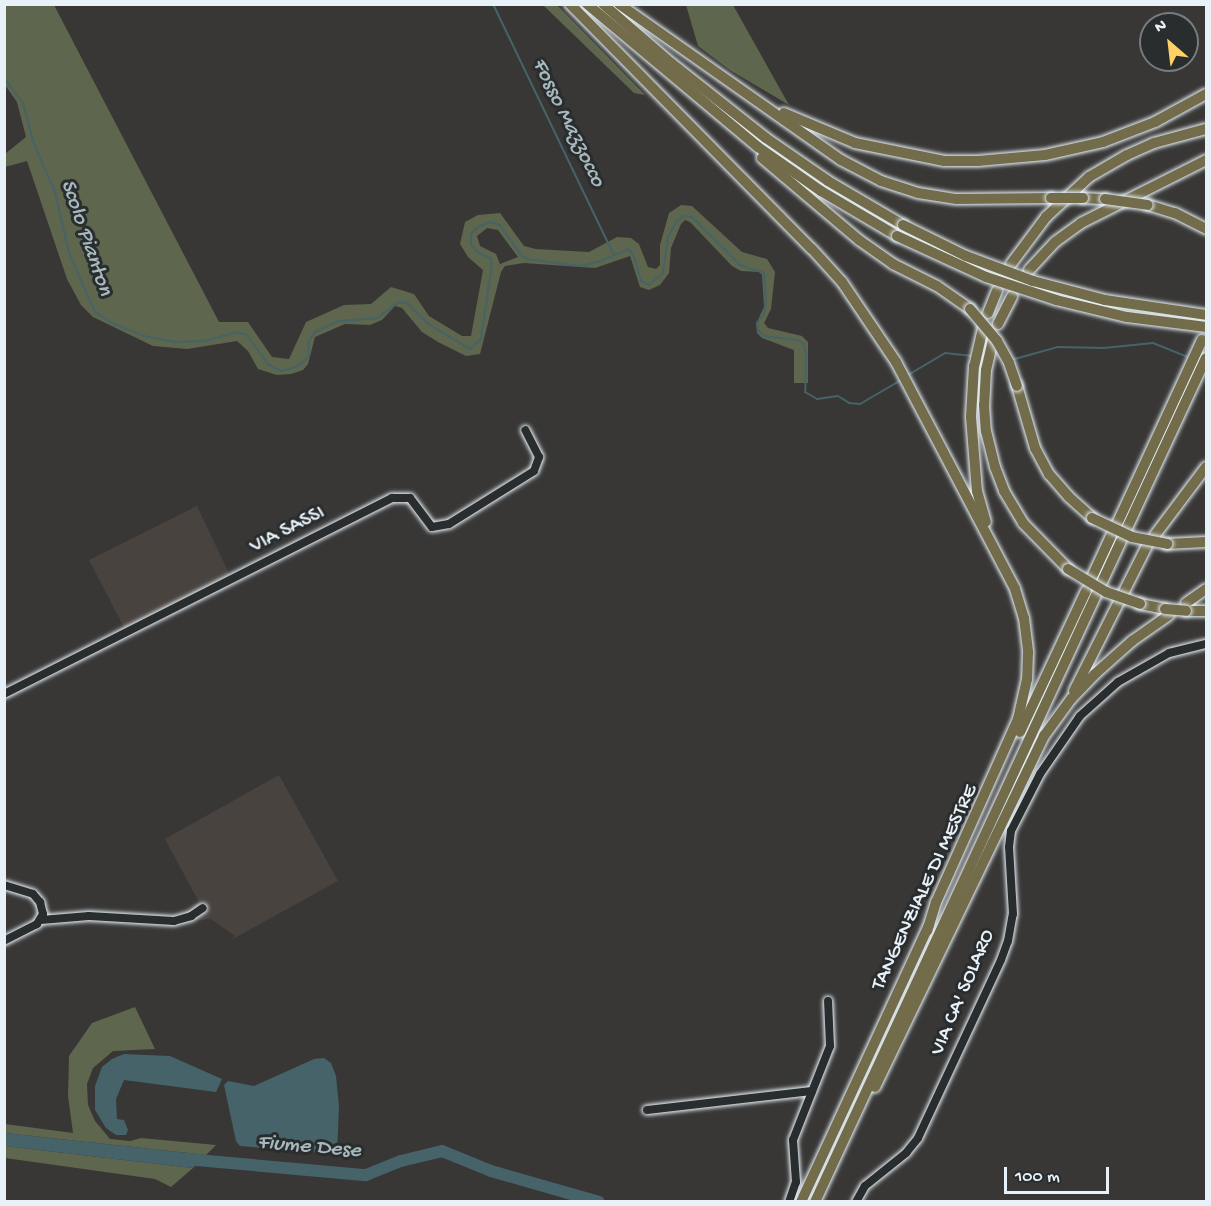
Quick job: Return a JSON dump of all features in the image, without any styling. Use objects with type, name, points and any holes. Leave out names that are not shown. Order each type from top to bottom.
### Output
[{"type":"highway","points":[[570,4],[813,249],[861,308],[896,362],[1015,589],[1026,628],[1028,667],[1023,702],[1018,719],[936,902],[927,931]]},
{"type":"highway","points":[[587,4],[789,155],[853,197],[903,225],[966,256],[1033,281],[1105,300],[1206,315]]},
{"type":"highway","points":[[603,4],[635,39],[728,124],[745,143],[858,240],[893,264],[937,286],[970,309],[997,341],[1009,363],[1035,448],[1049,474],[1068,497],[1092,518],[1132,537],[1167,544],[1206,542]]},
{"type":"highway","points":[[619,4],[841,160],[900,188],[957,199],[1083,198],[1148,204],[1175,213],[1206,229]]},
{"type":"highway","points":[[754,99],[855,143],[944,161],[978,161],[1045,155],[1103,142],[1155,122],[1206,94]]},
{"type":"highway","points":[[728,124],[805,181],[897,236],[986,277],[1056,300],[1127,317],[1206,327]]},
{"type":"highway","points":[[1011,264],[1046,217],[1089,177],[1147,146],[1206,129]]},
{"type":"highway","points":[[1029,270],[1055,242],[1081,223],[1206,160]]},
{"type":"highway","points":[[988,313],[997,291]]},
{"type":"highway","points":[[998,324],[1012,296]]},
{"type":"highway","points":[[983,328],[974,366],[971,417],[976,490],[999,556]]},
{"type":"highway","points":[[993,340],[986,370],[986,425],[999,479],[1023,523],[1068,569],[1107,592],[1167,612]]},
{"type":"highway","points":[[1202,340],[1122,526],[1206,358]]},
{"type":"highway","points":[[1155,535],[1206,467]]},
{"type":"highway","points":[[1097,579],[1116,539]]},
{"type":"highway","points":[[831,1164],[842,1156],[1026,771],[1044,736],[1065,707],[1147,546]]},
{"type":"highway","points":[[1186,607],[1206,589]]},
{"type":"highway","name":"TANGENZIALE DI MESTRE","points":[[801,1202],[927,931],[1091,593],[815,1202]]},
{"type":"highway","points":[[1065,707],[1122,650],[1167,612],[1186,607],[1206,611]]},
{"type":"street","name":"VIA SASSI","points":[[4,694],[392,498],[410,498],[432,527],[449,524],[534,471],[539,457],[525,430]]},
{"type":"street","name":"VIA CA' SOLARO","points":[[856,1202],[865,1186],[901,1158],[918,1138],[1001,960],[1008,941],[1013,914],[1009,847],[1011,831],[1040,774],[1080,716],[1118,682],[1169,653],[1206,644]]},
{"type":"street","points":[[4,885],[28,891],[37,897],[42,907],[39,922]]},
{"type":"street","points":[[4,941],[39,922],[89,916],[174,921],[191,916],[203,909]]},
{"type":"street","points":[[789,1202],[796,1182],[793,1140],[830,1046],[828,1001]]},
{"type":"street","points":[[647,1110],[812,1091]]},
{"type":"shaded area","points":[[197,506],[232,580],[126,631],[89,560]]},
{"type":"shaded area","points":[[279,775],[338,881],[231,940],[235,936],[211,919],[182,921],[183,917],[199,902],[165,839]]},
{"type":"green space","points":[[5,4],[54,5],[219,322],[248,322],[272,357],[289,359],[306,322],[344,305],[371,304],[391,287],[414,294],[429,316],[462,336],[471,336],[483,270],[468,257],[460,244],[465,222],[478,215],[500,213],[524,246],[536,249],[589,252],[617,237],[631,238],[639,244],[648,267],[656,269],[660,265],[660,245],[669,213],[681,205],[692,206],[742,252],[767,259],[775,272],[771,309],[764,323],[768,328],[802,336],[808,342],[808,383],[794,383],[794,350],[762,338],[757,333],[756,324],[764,307],[762,275],[759,272],[741,271],[732,266],[690,222],[685,220],[671,248],[669,273],[660,285],[649,290],[640,287],[630,256],[595,268],[524,263],[505,266],[501,272],[480,354],[466,356],[438,342],[422,332],[402,308],[395,306],[382,320],[370,325],[345,324],[315,337],[308,364],[303,370],[291,374],[277,375],[258,369],[248,351],[237,341],[187,349],[153,346],[93,317],[81,305],[67,279],[27,161],[5,167],[5,154],[26,137],[17,102],[5,85]],"holes":[[[487,228],[498,230],[518,257],[500,264],[496,254],[480,246],[477,236]]]},
{"type":"green space","points":[[543,5],[557,5],[645,95],[634,93]]},
{"type":"green space","points":[[686,5],[733,5],[789,105],[730,70],[698,46]]},
{"type":"green space","points":[[135,1007],[155,1049],[113,1051],[93,1068],[87,1084],[88,1105],[95,1121],[110,1139],[130,1141],[141,1138],[216,1145],[206,1155],[5,1133],[5,1124],[73,1133],[68,1096],[69,1056],[92,1023]]},
{"type":"green space","points":[[5,1146],[193,1168],[171,1187],[155,1179],[5,1158]]},
{"type":"water","points":[[124,1054],[170,1056],[222,1079],[216,1092],[124,1080],[116,1099],[117,1119],[124,1120],[128,1130],[126,1135],[116,1135],[106,1128],[95,1110],[95,1086],[102,1067],[112,1059]]},
{"type":"water","points":[[324,1058],[331,1063],[336,1076],[339,1106],[337,1154],[240,1146],[236,1141],[224,1085],[228,1081],[254,1086],[314,1059]]},
{"type":"water","points":[[5,1133],[206,1155],[193,1168],[5,1146]]},
{"type":"waterway","name":"Fosso Mazzocco","points":[[493,4],[613,253]]},
{"type":"waterway","name":"Scolo Pianton","points":[[4,78],[23,103],[34,144],[55,192],[69,253],[95,312],[112,323],[144,336],[176,342],[205,341],[236,332],[247,335],[268,364],[281,371],[296,367],[309,357],[308,343],[315,332],[338,321],[377,318],[399,302],[407,303],[430,325],[470,349],[481,339],[492,264],[491,259],[477,252],[471,244],[471,234],[478,227],[490,222],[500,225],[521,255],[527,259],[580,266],[598,262],[628,249],[633,254],[641,281],[649,285],[663,273],[668,237],[677,221],[683,216],[692,217],[740,265],[764,273],[766,299],[764,314],[757,323],[758,330],[764,336],[798,340],[803,343],[806,353],[805,392],[817,399],[838,396],[849,403],[860,404],[901,380]]},
{"type":"waterway","name":"Scolo Pianton","points":[[1011,360],[1058,347],[1104,348],[1153,343],[1187,357]]},
{"type":"waterway","name":"Scolo Pianton","points":[[908,375],[945,353],[973,356]]},
{"type":"waterway","name":"Fiume Dese","points":[[185,1159],[366,1175],[401,1161],[442,1151],[491,1171],[599,1202]]}]
